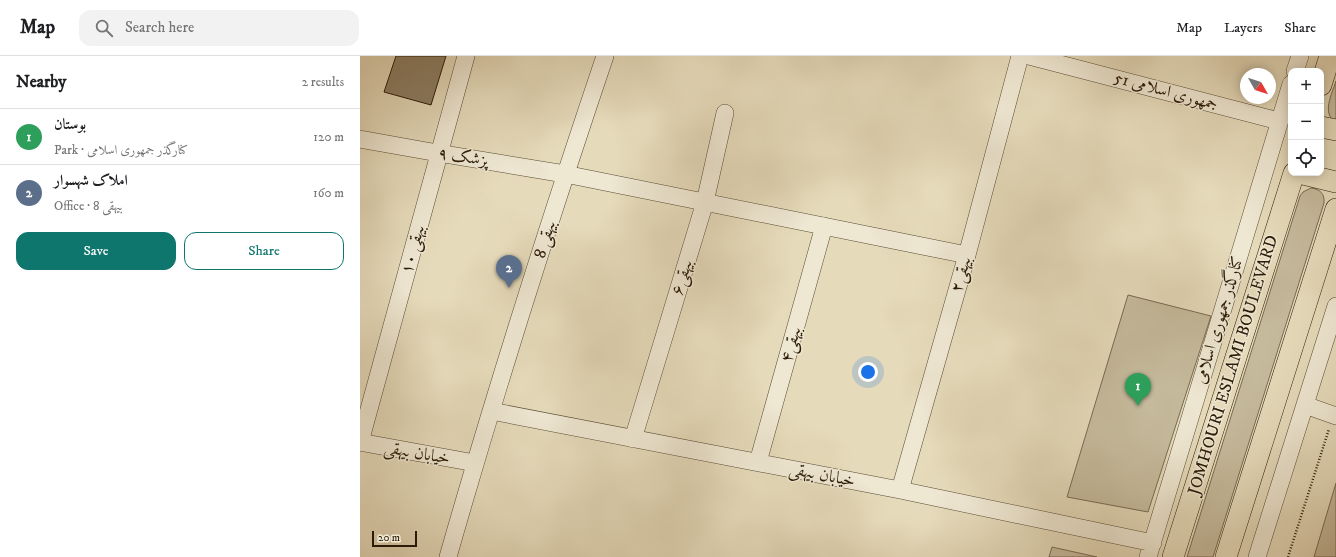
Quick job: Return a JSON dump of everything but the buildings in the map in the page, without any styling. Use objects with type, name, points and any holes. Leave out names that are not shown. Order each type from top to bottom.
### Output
[{"type":"main road","points":[[1324,75],[1330,56]]},
{"type":"main road","points":[[1324,128],[1336,130]]},
{"type":"main road","name":"JOMHOURI ESLAMI BOULEVARD","points":[[1173,557],[1293,176]]},
{"type":"main road","points":[[1311,176],[1336,182]]},
{"type":"main road","points":[[1226,557],[1336,209]]},
{"type":"street","name":"بیهقی ۱۰","points":[[360,442],[466,56]]},
{"type":"street","name":"بیهقی 8","points":[[448,557],[480,445],[565,174],[605,56]]},
{"type":"street","name":"بیهقی۲","points":[[900,490],[967,255],[1020,56]]},
{"type":"street","name":"جمهوری اسلامی 51","points":[[1029,56],[1279,121]]},
{"type":"street","points":[[1296,68],[1300,56]]},
{"type":"street","name":"کنارگذر جمهوری اسلامی","points":[[1150,550],[1288,93]]},
{"type":"street","name":"بیهقی۶","points":[[633,439],[705,202],[725,113]]},
{"type":"street","name":"پزشک ۹","points":[[360,139],[438,154],[565,174],[967,255]]},
{"type":"street","name":"بیهقی۴","points":[[758,462],[824,226]]},
{"type":"street","points":[[1257,557],[1336,306]]},
{"type":"street","points":[[1305,405],[1335,416]]},
{"type":"street","name":"خیابان بیهقی","points":[[491,411],[900,490],[1150,550]]},
{"type":"street","name":"خیابان بیهقی","points":[[360,442],[475,463]]},
{"type":"path","points":[[1288,557],[1321,452],[1335,416]]},
{"type":"shaded area","points":[[1336,81],[1336,122],[1329,114],[1328,109]]},
{"type":"shaded area","points":[[1311,188],[1321,192],[1324,197],[1324,203],[1213,557],[1187,557],[1300,196],[1303,192]]},
{"type":"shaded area","points":[[1128,295],[1211,316],[1148,512],[1067,497]]},
{"type":"shaded area","points":[[1336,483],[1336,557],[1314,557]]},
{"type":"shaded area","points":[[1052,547],[1097,557],[1049,557]]},
{"type":"place","name":"املاک شهسوار","points":[[509,288]]},
{"type":"place","name":"بوستان","points":[[1138,406]]}]
